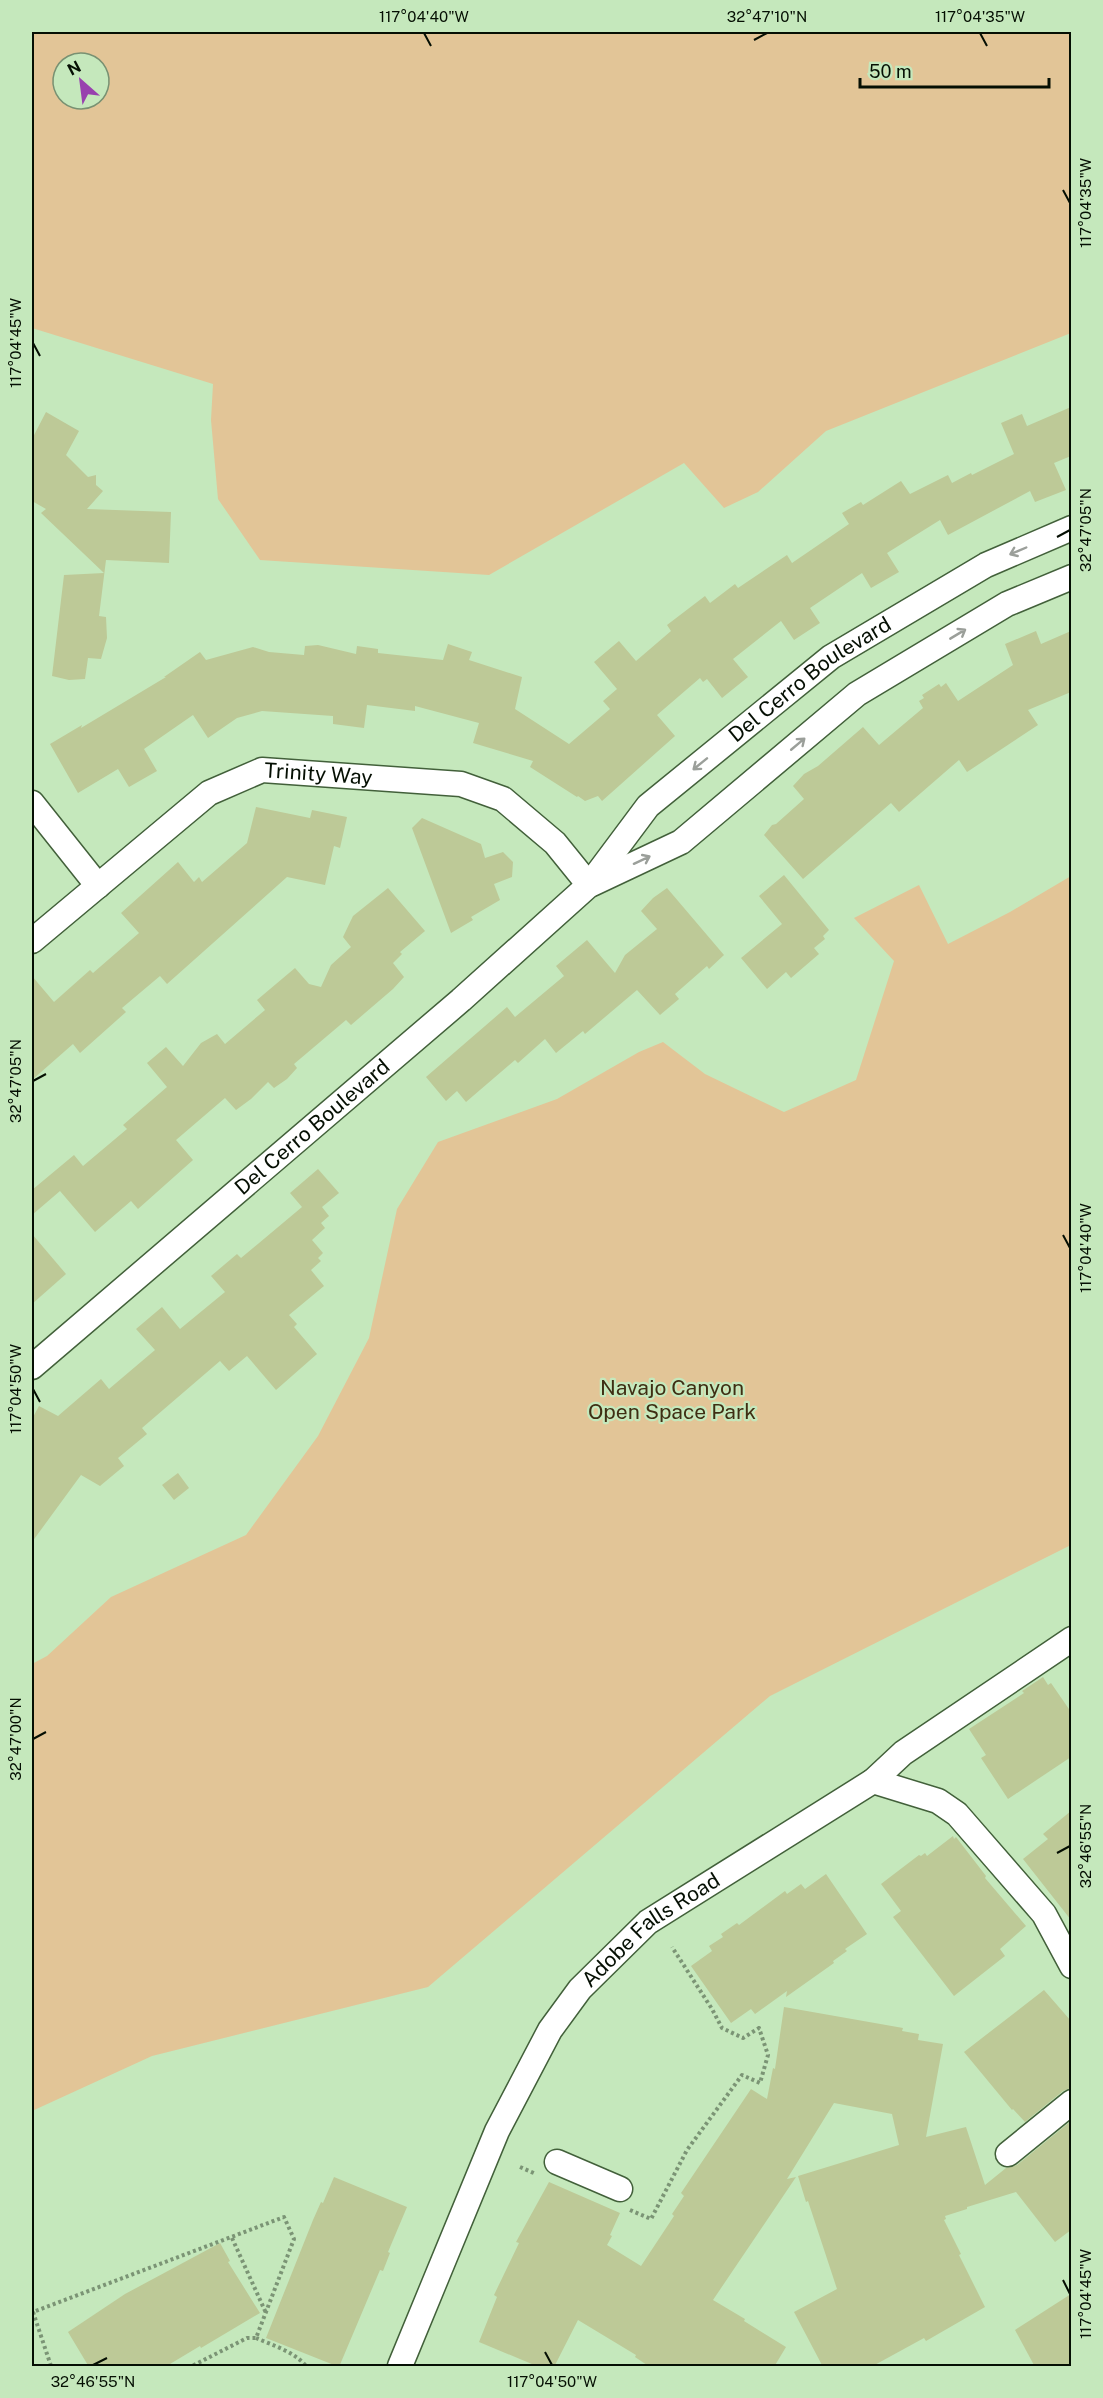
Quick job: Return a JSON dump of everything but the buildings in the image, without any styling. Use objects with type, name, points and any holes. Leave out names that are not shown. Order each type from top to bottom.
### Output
[{"type":"street","name":"Del Cerro Boulevard","points":[[32,1367],[461,1000],[589,885],[648,806],[831,657],[986,564],[1071,528]]},
{"type":"street","name":"Del Cerro Boulevard","points":[[589,885],[681,842],[857,694],[1006,604],[1071,577]]},
{"type":"street","name":"Trinity Way","points":[[32,941],[209,793],[261,770],[461,783],[503,799],[555,843],[589,885]]},
{"type":"street","points":[[32,802],[98,886]]},
{"type":"street","name":"Adobe Falls Road","points":[[400,2367],[497,2131],[556,2022],[580,1989],[648,1922],[873,1781],[903,1753],[1071,1639]]},
{"type":"street","points":[[873,1781],[938,1801],[957,1814],[1044,1914],[1071,1966]]},
{"type":"street","points":[[1008,2154],[1071,2102]]},
{"type":"street","points":[[549,2169],[624,2200]]},
{"type":"path","points":[[624,2200],[651,2218],[687,2150],[742,2075],[760,2083],[768,2055],[759,2028],[743,2038],[722,2028],[672,1947]]},
{"type":"path","points":[[520,2167],[549,2169]]},
{"type":"path","points":[[51,2367],[33,2312],[284,2217],[294,2239],[256,2338]]},
{"type":"path","points":[[232,2238],[266,2313]]},
{"type":"path","points":[[192,2367],[247,2338],[256,2338],[278,2347],[303,2362],[306,2367]]},
{"type":"green space","points":[[32,32],[1071,32],[1071,333],[826,431],[758,492],[724,508],[684,463],[489,575],[260,560],[218,499],[211,420],[213,384],[32,328]]},
{"type":"green space","name":"Navajo Canyon Open Space Park","points":[[1071,876],[1071,1545],[770,1696],[428,1987],[152,2056],[32,2111],[32,1664],[47,1656],[111,1597],[246,1535],[318,1436],[369,1338],[397,1209],[438,1142],[557,1099],[639,1052],[663,1042],[705,1074],[784,1112],[856,1080],[894,961],[854,918],[919,885],[948,944],[1010,912]]}]
